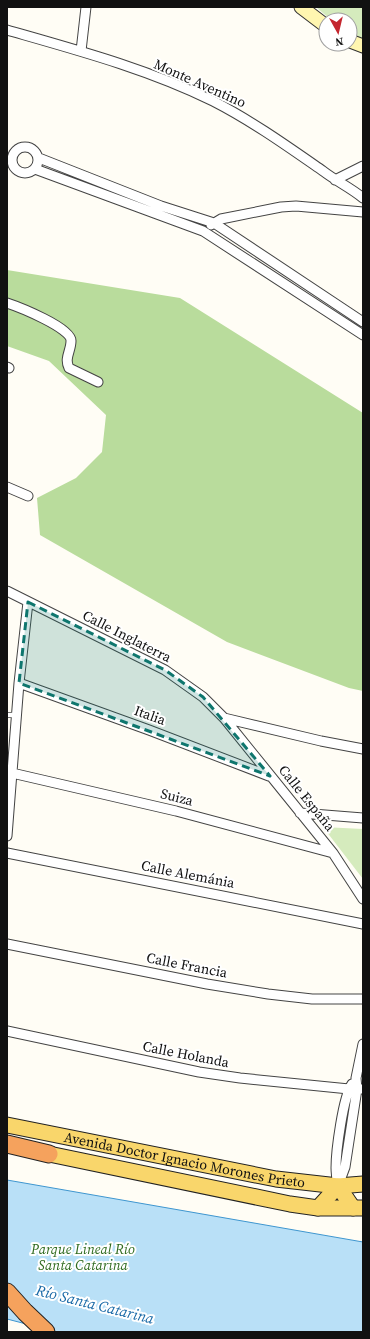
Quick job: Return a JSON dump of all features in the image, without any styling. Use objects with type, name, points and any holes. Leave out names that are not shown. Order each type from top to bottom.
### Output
[{"type":"highway","points":[[7,1144],[49,1154]]},
{"type":"highway","points":[[7,1153],[30,1156],[49,1154]]},
{"type":"highway","points":[[7,1292],[46,1332]]},
{"type":"main road","name":"Avenida Doctor Ignacio Morones Prieto","points":[[7,1125],[276,1179],[338,1186],[363,1184]]},
{"type":"main road","name":"Avenida Doctor Ignacio Morones Prieto","points":[[49,1154],[290,1204],[318,1208],[358,1208]]},
{"type":"main road","points":[[318,1208],[338,1186],[358,1208]]},
{"type":"street","points":[[81,51],[86,7]]},
{"type":"street","points":[[301,7],[318,20]]},
{"type":"street","name":"Monte Aventino","points":[[7,30],[81,51],[170,82],[214,102],[244,118],[361,197]]},
{"type":"street","points":[[39,158],[35,169],[28,173],[20,172],[13,167],[10,155],[20,147],[29,147],[36,152],[39,158],[161,206],[214,223],[363,322]]},
{"type":"street","points":[[335,180],[363,166]]},
{"type":"street","points":[[35,169],[203,231],[363,335]]},
{"type":"street","points":[[343,209],[354,205],[361,197]]},
{"type":"street","points":[[203,231],[214,223],[224,219],[281,207],[296,206],[343,209],[363,212]]},
{"type":"street","points":[[7,303],[34,314],[70,334],[71,340],[67,363],[70,368],[98,382]]},
{"type":"street","points":[[7,487],[28,496]]},
{"type":"street","name":"Calle Inglaterra","points":[[7,592],[164,670],[203,696],[224,718]]},
{"type":"street","points":[[7,836],[12,773],[12,715],[19,683],[28,602]]},
{"type":"street","name":"Italia","points":[[19,683],[270,776]]},
{"type":"street","points":[[224,718],[321,741],[363,749]]},
{"type":"street","name":"Calle España","points":[[224,718],[333,853],[363,899]]},
{"type":"street","name":"Suiza","points":[[12,773],[176,811],[333,853]]},
{"type":"street","points":[[300,814],[363,818]]},
{"type":"street","name":"Calle Alemánia","points":[[7,853],[363,924]]},
{"type":"street","name":"Calle Francia","points":[[7,944],[207,984],[268,994],[312,999],[363,999]]},
{"type":"street","name":"Calle Holanda","points":[[7,1031],[199,1072],[240,1078],[356,1089]]},
{"type":"street","points":[[338,1186],[345,1167],[356,1089],[356,1078],[363,1044]]},
{"type":"highlighted area","points":[[28,602],[165,670],[203,697],[270,776],[19,683]]},
{"type":"green space","points":[[316,7],[363,7],[363,41],[358,39],[358,12],[322,12]]},
{"type":"green space","points":[[7,270],[180,298],[363,413],[363,691],[349,688],[227,642],[40,535],[37,498],[76,478],[102,452],[106,415],[49,361],[7,346]]},
{"type":"green space","points":[[323,827],[363,829],[363,879]]},
{"type":"water","name":"Río Santa Catarina","points":[[7,1180],[363,1242],[363,1332],[57,1332],[7,1319]]},
{"type":"park label","name":"Parque Lineal Río Santa Catarina","points":[[83,1258]]}]
